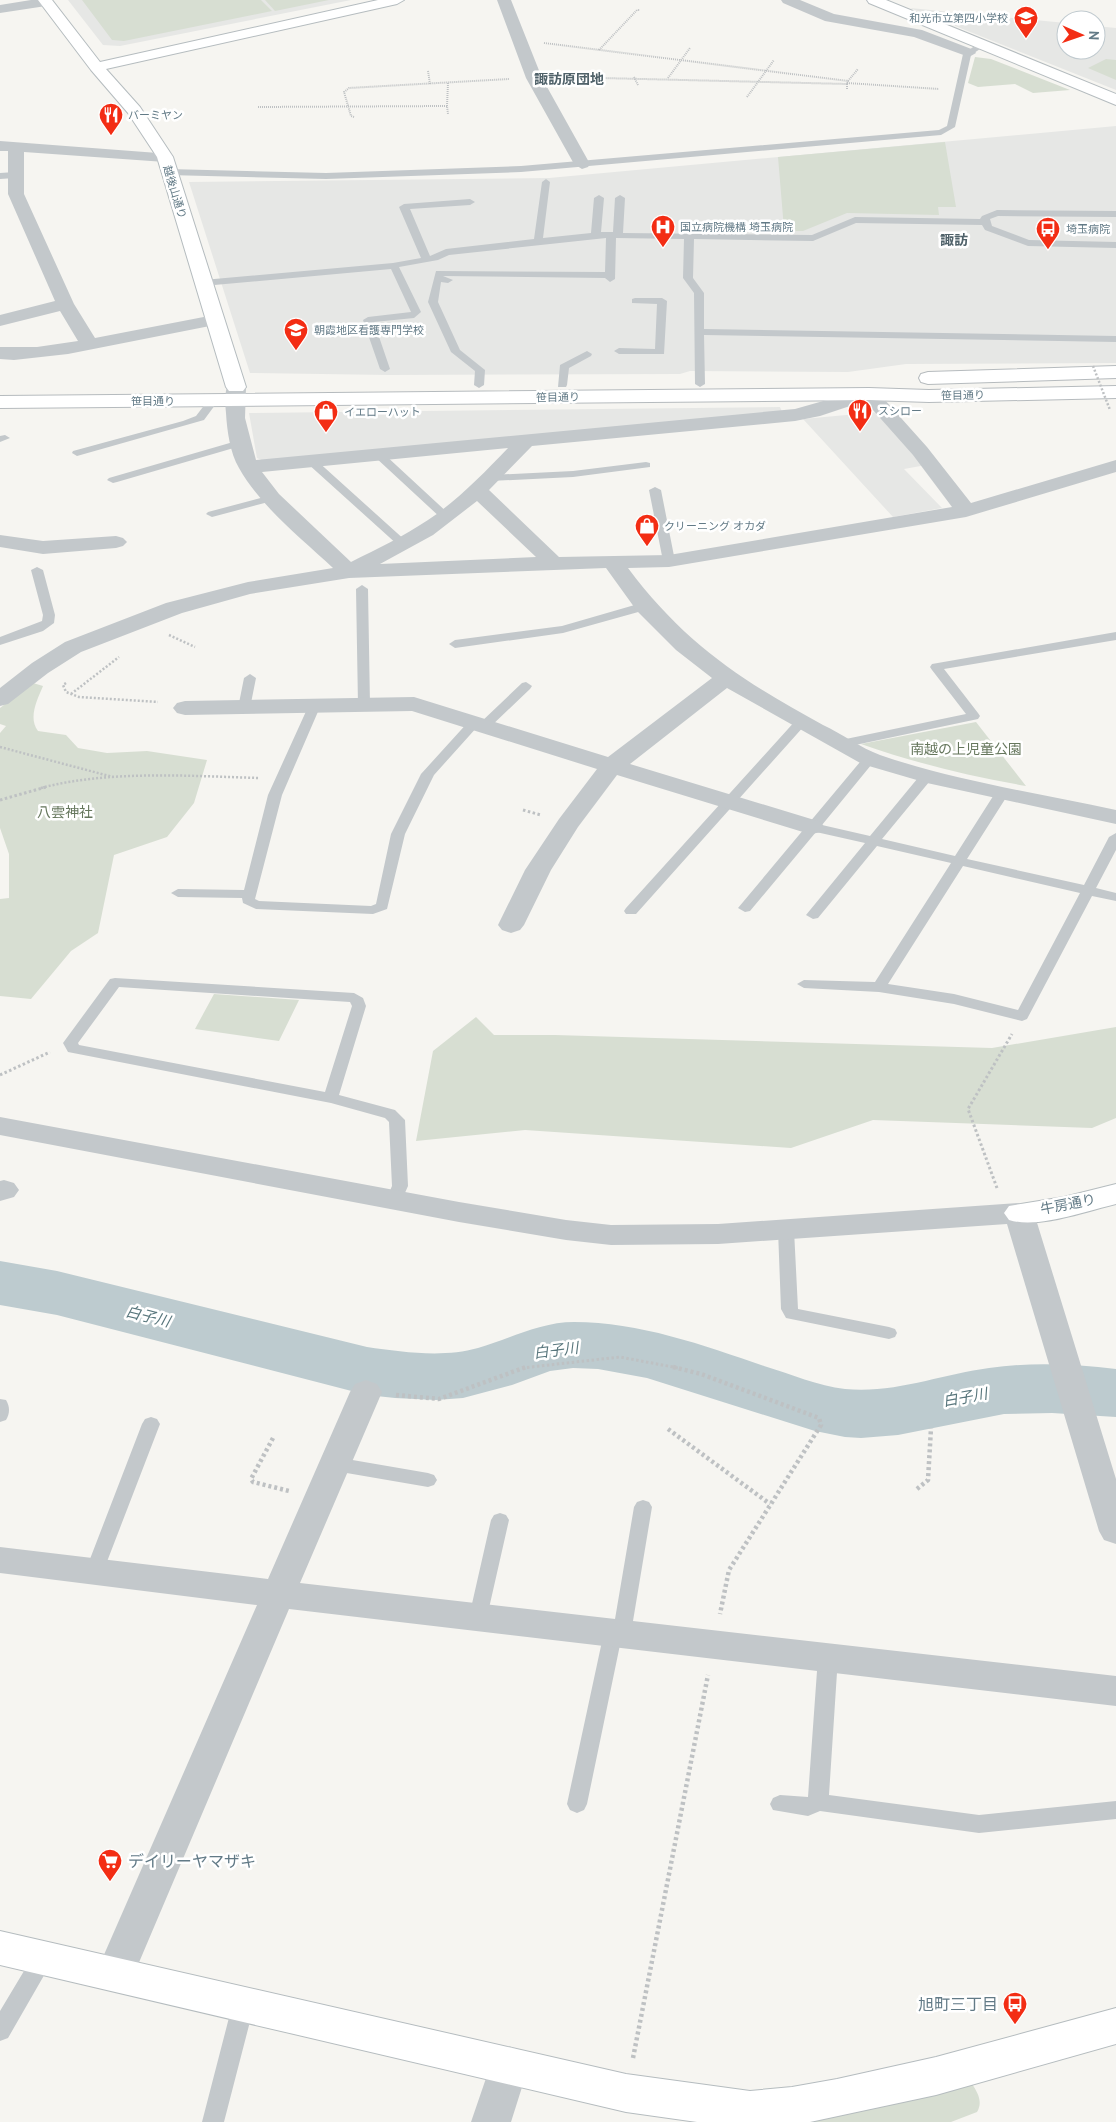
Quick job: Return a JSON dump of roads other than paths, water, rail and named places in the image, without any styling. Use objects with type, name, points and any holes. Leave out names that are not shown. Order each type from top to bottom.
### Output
[{"type":"street","points":[[96,67],[396,0]]},
{"type":"street","points":[[504,0],[517,39],[534,78],[582,164]]},
{"type":"street","points":[[788,0],[836,20],[917,33],[969,53]]},
{"type":"street","points":[[874,0],[1116,100]]},
{"type":"street","points":[[0,9],[46,1]]},
{"type":"street","name":"越後山通り","points":[[46,1],[96,67],[134,110],[166,164],[235,394]]},
{"type":"street","points":[[90,345],[64,304],[8,176],[8,147],[166,164]]},
{"type":"street","points":[[0,321],[64,304]]},
{"type":"street","points":[[0,353],[15,356],[90,345],[214,320]]},
{"type":"street","points":[[841,383],[980,375],[1116,372]]},
{"type":"street","name":"笹目通り","points":[[0,402],[213,401],[235,394],[562,385],[841,383],[1108,390]]},
{"type":"street","name":"笹目通り","points":[[0,389],[235,394],[870,394],[929,396],[1108,390]]},
{"type":"street","points":[[235,394],[240,443],[248,467],[272,498],[348,572]]},
{"type":"street","points":[[248,467],[795,415],[813,412],[870,394],[920,450],[966,511]]},
{"type":"street","points":[[348,572],[402,544],[446,517],[484,484],[526,441]]},
{"type":"street","points":[[0,699],[40,668],[73,647],[174,608],[248,588],[348,572],[554,563],[669,561],[966,511],[1116,466]]},
{"type":"street","points":[[484,484],[554,563]]},
{"type":"street","points":[[0,541],[25,546],[80,546],[116,542]]},
{"type":"street","points":[[612,563],[645,606],[684,645],[726,678],[801,722],[870,759],[928,776],[1116,817]]},
{"type":"street","points":[[510,925],[538,870],[568,824],[612,766],[726,678]]},
{"type":"street","points":[[185,708],[414,704],[812,827]]},
{"type":"street","points":[[0,1126],[394,1200],[566,1230],[611,1235],[718,1234],[1020,1213],[1063,1363],[1116,1532]]},
{"type":"street","name":"牛房通り","points":[[1020,1213],[1064,1207],[1116,1194]]},
{"type":"street","points":[[115,1973],[366,1392]]},
{"type":"street","points":[[0,1560],[278,1595],[714,1643],[1116,1692]]},
{"type":"street","points":[[0,1948],[115,1973],[243,2006],[509,2064],[626,2093],[750,2116],[936,2076],[1116,2026]]},
{"type":"street","points":[[491,2122],[509,2064]]},
{"type":"lane","points":[[166,164],[326,176],[474,172],[941,132],[951,127],[958,91],[969,53],[982,44]]},
{"type":"lane","points":[[538,242],[546,182]]},
{"type":"lane","points":[[594,235],[597,232],[599,198]]},
{"type":"lane","points":[[479,386],[480,370],[456,352],[434,302],[439,273],[610,277],[620,198]]},
{"type":"lane","points":[[426,259],[404,207],[470,202]]},
{"type":"lane","points":[[1116,214],[997,213],[985,218],[988,228],[1028,243],[1116,245]]},
{"type":"lane","points":[[203,283],[394,266],[405,262],[441,256],[446,252],[594,235],[689,234],[813,238],[855,220],[985,222]]},
{"type":"lane","points":[[689,234],[688,278],[699,293],[700,384]]},
{"type":"lane","points":[[385,369],[368,320],[414,315],[416,312],[394,266]]},
{"type":"lane","points":[[437,280],[477,280]]},
{"type":"lane","points":[[619,351],[660,352],[662,301],[635,301]]},
{"type":"lane","points":[[700,332],[1116,339]]},
{"type":"lane","points":[[562,385],[564,367],[587,354]]},
{"type":"lane","points":[[77,452],[187,423],[200,418],[213,401]]},
{"type":"lane","points":[[113,480],[240,443]]},
{"type":"lane","points":[[379,454],[446,517]]},
{"type":"lane","points":[[311,461],[402,544]]},
{"type":"lane","points":[[484,484],[646,466]]},
{"type":"lane","points":[[655,490],[669,561]]},
{"type":"lane","points":[[212,514],[272,498]]},
{"type":"lane","points":[[0,641],[39,628],[48,623],[49,616],[37,570]]},
{"type":"lane","points":[[362,589],[364,705]]},
{"type":"lane","points":[[455,644],[563,629],[645,606]]},
{"type":"lane","points":[[842,744],[974,716],[936,666],[1116,636]]},
{"type":"lane","points":[[244,708],[250,678]]},
{"type":"lane","points":[[314,707],[275,796],[248,900],[256,905],[378,908],[382,906],[398,834],[428,774],[479,724],[526,686]]},
{"type":"lane","points":[[631,911],[801,722]]},
{"type":"lane","points":[[745,908],[870,759]]},
{"type":"lane","points":[[813,915],[928,776]]},
{"type":"lane","points":[[880,987],[1002,793]]},
{"type":"lane","points":[[812,827],[1116,897]]},
{"type":"lane","points":[[804,984],[880,987],[954,999],[1022,1016],[1116,837]]},
{"type":"lane","points":[[178,892],[250,894]]},
{"type":"lane","points":[[330,1098],[359,1006],[358,1001],[354,998],[115,982],[70,1043],[73,1049],[330,1098],[367,1106],[390,1114],[397,1120],[400,1186],[394,1200]]},
{"type":"lane","points":[[786,1230],[789,1309],[792,1314],[889,1333]]},
{"type":"lane","points":[[0,1405],[0,1415]]},
{"type":"lane","points":[[94,1572],[151,1424]]},
{"type":"lane","points":[[334,1464],[428,1480]]},
{"type":"lane","points":[[577,1804],[618,1632],[643,1507]]},
{"type":"lane","points":[[478,1617],[500,1520]]},
{"type":"lane","points":[[818,1802],[828,1657]]},
{"type":"lane","points":[[780,1804],[808,1807],[818,1802],[979,1824],[1116,1810]]},
{"type":"lane","points":[[0,2032],[43,1958]]},
{"type":"lane","points":[[213,2122],[243,2006]]},
{"type":"waterway","name":"白子川","points":[[0,1283],[57,1293],[367,1371],[395,1374],[436,1377],[477,1372],[548,1348],[573,1345],[622,1349],[672,1360],[815,1406],[845,1413],[861,1414],[898,1411],[1004,1390],[1052,1389],[1116,1393]]},
{"type":"place","name":"和光市立第四小学校","points":[[1026,39]]},
{"type":"place","name":"バーミヤン","points":[[111,136]]},
{"type":"place","name":"国立病院機構 埼玉病院","points":[[663,248]]},
{"type":"place","name":"埼玉病院","points":[[1048,250]]},
{"type":"place","name":"朝霞地区看護専門学校","points":[[296,351]]},
{"type":"place","name":"スシロー","points":[[860,432]]},
{"type":"place","name":"イエローハット","points":[[326,433]]},
{"type":"place","name":"クリーニング オカダ","points":[[647,547]]},
{"type":"place","name":"デイリーヤマザキ","points":[[110,1882]]},
{"type":"place","name":"旭町三丁目","points":[[1015,2025]]},
{"type":"district","name":"諏訪原団地","points":[[569,79]]},
{"type":"district","name":"諏訪","points":[[954,240]]},
{"type":"park label","name":"南越の上児童公園","points":[[966,749]]},
{"type":"park label","name":"八雲神社","points":[[65,812]]}]
